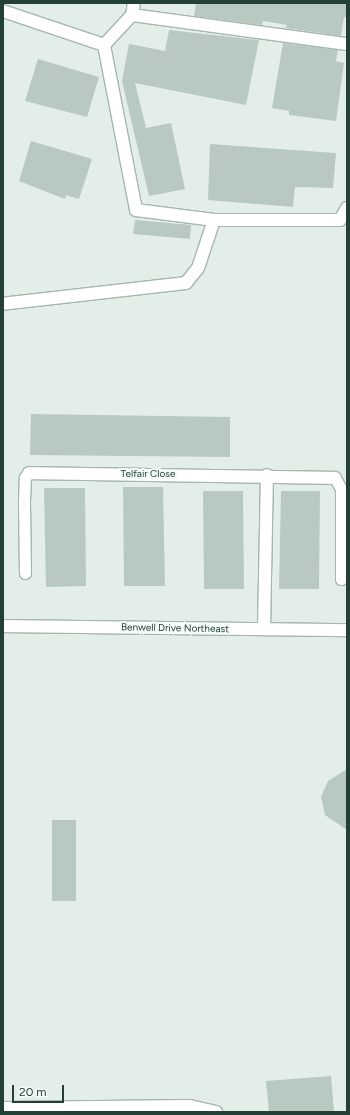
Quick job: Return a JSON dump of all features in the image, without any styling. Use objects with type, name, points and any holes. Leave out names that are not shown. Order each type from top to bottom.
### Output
[{"type":"street","points":[[347,44],[133,9],[104,45],[136,210],[214,220],[340,220],[347,208]]},
{"type":"street","points":[[3,11],[104,45]]},
{"type":"street","points":[[3,304],[186,283],[198,268],[214,220]]},
{"type":"street","name":"Telfair Close","points":[[29,473],[267,475],[335,478]]},
{"type":"street","points":[[264,629],[267,475]]},
{"type":"street","name":"Benwell Drive Northeast","points":[[3,626],[347,630]]},
{"type":"street","points":[[3,1108],[190,1106],[216,1112]]},
{"type":"lane","points":[[25,573],[24,477],[29,473]]},
{"type":"lane","points":[[335,478],[342,489],[341,579]]},
{"type":"building","points":[[196,3],[347,3],[347,18],[344,17],[341,36],[286,28],[287,25],[263,21],[262,25],[194,16]]},
{"type":"building","points":[[169,30],[259,40],[246,105],[135,83],[146,128],[171,123],[185,189],[149,196],[122,81],[129,44],[165,51]]},
{"type":"building","points":[[283,43],[338,50],[336,61],[344,63],[336,121],[289,115],[289,111],[272,108]]},
{"type":"building","points":[[38,59],[99,77],[87,117],[25,101]]},
{"type":"building","points":[[31,141],[92,159],[79,199],[66,195],[65,199],[19,181]]},
{"type":"building","points":[[210,144],[336,153],[333,188],[295,187],[293,207],[208,200]]},
{"type":"building","points":[[135,220],[191,225],[190,239],[133,234]]},
{"type":"building","points":[[31,414],[230,417],[230,457],[30,455]]},
{"type":"building","points":[[123,487],[163,487],[165,586],[124,586]]},
{"type":"building","points":[[44,488],[85,488],[86,586],[46,587]]},
{"type":"building","points":[[203,491],[243,491],[244,589],[204,589]]},
{"type":"building","points":[[281,491],[320,491],[319,589],[279,589]]},
{"type":"building","points":[[347,769],[347,830],[325,815],[321,797],[328,781]]},
{"type":"building","points":[[52,820],[76,820],[76,901],[52,901]]},
{"type":"building","points":[[331,1076],[334,1112],[269,1112],[266,1081]]}]
